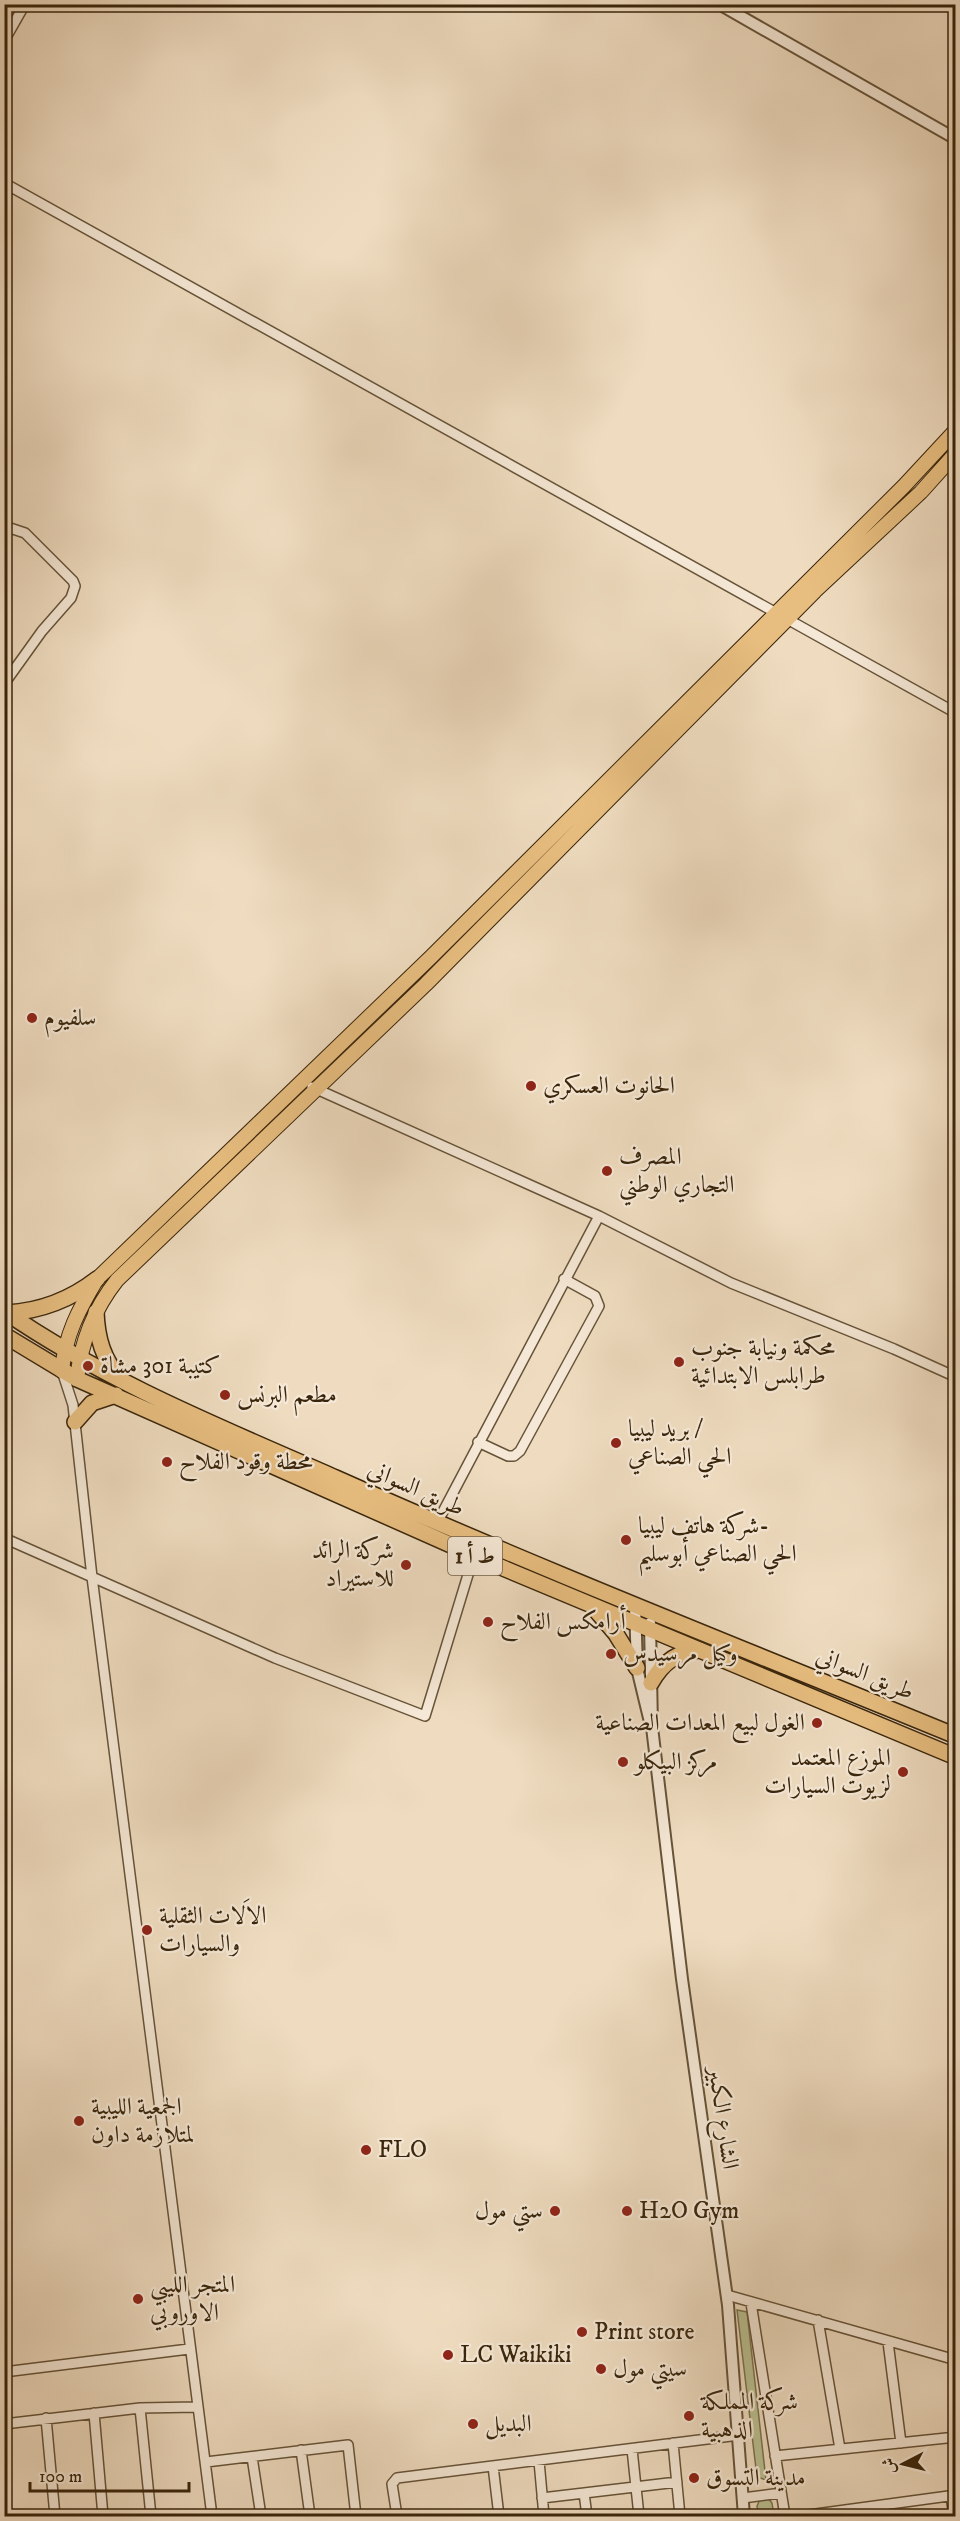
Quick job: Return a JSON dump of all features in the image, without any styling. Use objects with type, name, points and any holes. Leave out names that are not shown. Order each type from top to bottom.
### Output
[{"type":"highway","points":[[6,1312],[27,1311],[65,1300],[98,1279]]},
{"type":"highway","name":"طريق السواني","points":[[6,1312],[121,1389],[474,1555],[956,1757]]},
{"type":"highway","points":[[75,1422],[92,1403],[121,1389],[100,1343],[96,1312]]},
{"type":"highway","name":"طريق السواني","points":[[4,1335],[77,1379],[121,1389],[437,1523],[956,1736]]},
{"type":"highway","points":[[590,1604],[616,1634],[637,1668]]},
{"type":"highway","points":[[651,1683],[666,1662],[678,1654],[704,1650]]},
{"type":"main road","points":[[62,1371],[63,1351],[77,1312],[98,1279],[431,957],[904,486],[956,430]]},
{"type":"main road","points":[[77,1379],[79,1359],[96,1312],[117,1280],[317,1089],[788,620],[921,492],[956,453]]},
{"type":"street","points":[[4,41],[25,4]]},
{"type":"street","points":[[719,4],[956,139]]},
{"type":"street","points":[[4,183],[956,713]]},
{"type":"street","points":[[4,684],[42,631],[71,598],[75,586],[73,581],[25,533],[5,528]]},
{"type":"street","points":[[301,1083],[600,1216],[730,1283],[894,1349],[956,1377]]},
{"type":"street","points":[[437,1523],[564,1278],[600,1216]]},
{"type":"street","points":[[478,1442],[508,1456],[514,1456],[520,1451],[599,1306],[595,1296],[564,1278]]},
{"type":"street","points":[[62,1371],[73,1405],[92,1577],[212,2517]]},
{"type":"street","points":[[73,1405],[77,1379]]},
{"type":"street","points":[[4,1538],[275,1658],[425,1716],[474,1555]]},
{"type":"street","name":"الشارع الكبير","points":[[635,1605],[642,1627],[651,1683],[651,1727]]},
{"type":"street","name":"الشارع الكبير","points":[[650,1611],[642,1627],[637,1668],[651,1727],[682,1979],[727,2295],[744,2517]]},
{"type":"street","points":[[727,2295],[956,2360]]},
{"type":"street","points":[[751,2303],[785,2517]]},
{"type":"street","points":[[818,2320],[840,2450]]},
{"type":"street","points":[[888,2342],[901,2443]]},
{"type":"street","points":[[4,2372],[189,2349]]},
{"type":"street","points":[[4,2424],[140,2408],[197,2407]]},
{"type":"street","points":[[140,2408],[151,2517]]},
{"type":"street","points":[[94,2413],[103,2517]]},
{"type":"street","points":[[46,2418],[55,2517]]},
{"type":"street","points":[[397,2517],[392,2484],[397,2478],[739,2435]]},
{"type":"street","points":[[775,2456],[956,2437]]},
{"type":"street","points":[[673,2443],[680,2517]]},
{"type":"street","points":[[206,2462],[348,2445],[356,2517]]},
{"type":"street","points":[[632,2449],[639,2517]]},
{"type":"street","points":[[301,2450],[310,2517]]},
{"type":"street","points":[[252,2457],[261,2517]]},
{"type":"street","points":[[538,2461],[544,2517]]},
{"type":"street","points":[[493,2466],[499,2517]]},
{"type":"street","points":[[542,2498],[677,2482]]},
{"type":"street","points":[[584,2493],[587,2517]]},
{"type":"street","points":[[743,2498],[781,2493]]},
{"type":"street","points":[[801,2517],[953,2495],[954,2517]]},
{"type":"street","points":[[4,2497],[7,2517]]},
{"type":"green space","points":[[737,2310],[747,2312],[766,2480],[757,2477]]},
{"type":"green space","points":[[767,2497],[772,2503],[774,2516],[758,2516],[757,2506],[760,2499]]},
{"type":"place","name":"سلفيوم","points":[[32,1018]]},
{"type":"place","name":"الحانوت العسكري","points":[[531,1086]]},
{"type":"place","name":"المصرف التجاري الوطني","points":[[607,1171]]},
{"type":"place","name":"محكمة ونيابة جنوب طرابلس الابتدائية","points":[[679,1362]]},
{"type":"place","name":"كتيبة 301 مشاة","points":[[88,1366]]},
{"type":"place","name":"مطعم البرنس","points":[[225,1395]]},
{"type":"place","name":"بريد ليبيا / الحي الصناعي","points":[[616,1443]]},
{"type":"place","name":"محطة وقود الفلاح","points":[[167,1462]]},
{"type":"place","name":"شركة هاتف ليبيا- الحي الصناعي أبوسليم","points":[[626,1540]]},
{"type":"place","name":"شركة الرائد للاستيراد","points":[[406,1565]]},
{"type":"place","name":"أرامكس الفلاح","points":[[488,1622]]},
{"type":"place","name":"وكيل مرسيدس","points":[[611,1654]]},
{"type":"place","name":"الغول لبيع المعدات الصناعية","points":[[817,1723]]},
{"type":"place","name":"مركز البيكلو","points":[[623,1762]]},
{"type":"place","name":"الموزع المعتمد لزيوت السيارات","points":[[903,1772]]},
{"type":"place","name":"الاَلات الثقلية والسيارات","points":[[147,1930]]},
{"type":"place","name":"الجمعية الليبية لمتلازمة داون","points":[[79,2121]]},
{"type":"place","name":"FLO","points":[[366,2150]]},
{"type":"place","name":"ستي مول","points":[[555,2211]]},
{"type":"place","name":"H2O Gym","points":[[627,2211]]},
{"type":"place","name":"المتجر الليبي الاوروبي","points":[[138,2299]]},
{"type":"place","name":"Print store","points":[[582,2332]]},
{"type":"place","name":"LC Waikiki","points":[[448,2355]]},
{"type":"place","name":"سيتي مول","points":[[601,2369]]},
{"type":"place","name":"شركة المملكة الذهبية","points":[[689,2416]]},
{"type":"place","name":"البديل","points":[[473,2424]]},
{"type":"place","name":"مدينة التسوق","points":[[694,2478]]}]
